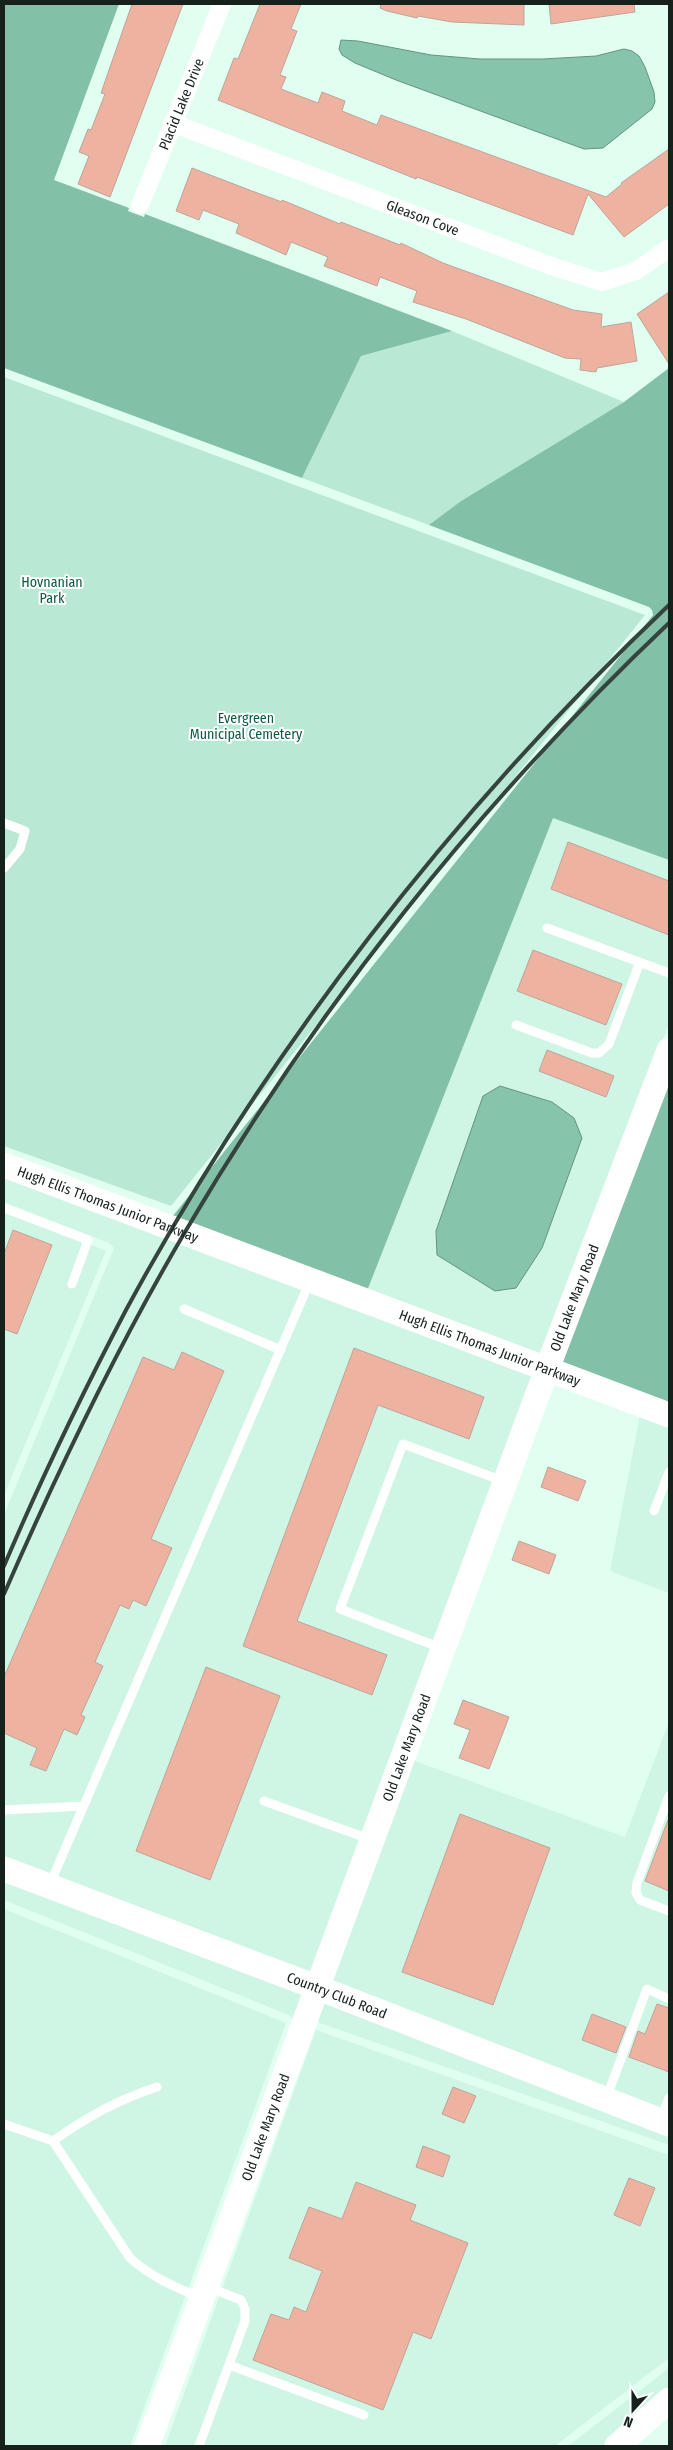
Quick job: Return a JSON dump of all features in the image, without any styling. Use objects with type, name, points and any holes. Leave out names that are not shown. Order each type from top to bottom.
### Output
[{"type":"street","name":"Placid Lake Drive","points":[[140,205],[222,4]]},
{"type":"street","name":"Gleason Cove","points":[[172,123],[554,267],[602,282],[636,271],[669,248]]},
{"type":"street","name":"Old Lake Mary Road","points":[[147,2446],[316,1986],[444,1649],[546,1368],[669,1050]]},
{"type":"street","name":"Hugh Ellis Thomas Junior Parkway","points":[[4,1165],[669,1415]]},
{"type":"street","name":"Country Club Road","points":[[4,1869],[316,1986],[606,2100],[666,2114]]},
{"type":"street","points":[[617,2446],[669,2400]]},
{"type":"lane","points":[[4,823],[25,831],[20,849],[4,868]]},
{"type":"lane","points":[[547,928],[669,973]]},
{"type":"lane","points":[[516,1025],[592,1053],[599,1053],[609,1044],[640,962]]},
{"type":"lane","points":[[4,1208],[88,1240],[72,1284]]},
{"type":"lane","points":[[49,1886],[310,1280]]},
{"type":"lane","points":[[184,1309],[281,1350]]},
{"type":"lane","points":[[444,1649],[340,1609],[403,1444],[505,1482]]},
{"type":"lane","points":[[654,1510],[669,1472]]},
{"type":"lane","points":[[669,1796],[637,1883],[636,1893],[640,1900],[669,1912]]},
{"type":"lane","points":[[264,1801],[372,1840]]},
{"type":"lane","points":[[4,1810],[83,1806]]},
{"type":"lane","points":[[606,2100],[647,1989],[669,1998]]},
{"type":"lane","points":[[53,2141],[87,2118],[125,2097],[157,2087]]},
{"type":"lane","points":[[4,2124],[53,2141],[130,2258],[142,2269],[159,2280],[241,2300],[245,2309],[245,2321],[199,2446]]},
{"type":"lane","points":[[229,2365],[364,2415]]},
{"type":"shaded area","points":[[4,4],[119,4],[54,180],[129,208],[128,211],[144,217],[145,214],[452,331],[361,356],[302,478],[4,368]]},
{"type":"shaded area","points":[[341,40],[358,41],[431,55],[480,59],[543,59],[596,56],[624,49],[632,51],[639,56],[654,92],[655,102],[652,109],[603,148],[584,149],[396,80],[355,63],[342,55],[339,49]]},
{"type":"shaded area","points":[[669,368],[669,860],[553,818],[367,1291],[172,1217],[653,615],[649,607],[429,525],[461,501],[624,402]]},
{"type":"shaded area","points":[[553,817],[669,860],[669,1024],[542,1356],[367,1291]],"holes":[[[500,1086],[552,1102],[574,1118],[582,1138],[542,1248],[516,1288],[495,1291],[437,1255]]]},
{"type":"shaded area","points":[[669,1075],[669,1405],[558,1362]]},
{"type":"shaded area","points":[[500,1086],[552,1102],[574,1118],[582,1138],[542,1248],[516,1288],[495,1291],[437,1255],[436,1231],[483,1096]]},
{"type":"shaded area","points":[[4,1176],[535,1375],[312,1974],[4,1858],[4,1515],[114,1248],[109,1243],[4,1202]]},
{"type":"shaded area","points":[[4,1211],[106,1251],[4,1495]]},
{"type":"shaded area","points":[[640,1415],[669,1426],[669,1593],[610,1571]]},
{"type":"shaded area","points":[[669,1722],[669,2113],[328,1980],[412,1760],[625,1837]]},
{"type":"shaded area","points":[[4,1880],[304,1993],[294,2022],[289,2015],[4,1900]]},
{"type":"shaded area","points":[[4,1909],[286,2023],[130,2446],[4,2446]]},
{"type":"shaded area","points":[[321,1999],[669,2134],[669,2145],[317,2022]]},
{"type":"shaded area","points":[[316,2030],[669,2155],[669,2358],[555,2446],[165,2446]]},
{"type":"shaded area","points":[[669,2368],[669,2388],[603,2446],[568,2446]]},
{"type":"green space","points":[[452,331],[624,402],[461,501],[429,525],[302,478],[361,356]]},
{"type":"green space","name":"Evergreen Municipal Cemetery","points":[[4,377],[645,615],[171,1206],[4,1146]]},
{"type":"building","points":[[132,4],[183,4],[110,197],[78,184],[89,156],[79,152],[88,129],[91,130],[105,94],[101,93]]},
{"type":"building","points":[[260,4],[301,4],[291,29],[297,31],[280,75],[286,77],[281,89],[318,103],[322,92],[345,101],[342,111],[377,125],[381,115],[606,197],[621,183],[669,149],[669,204],[624,237],[588,194],[573,235],[417,177],[416,179],[218,100],[234,58],[238,59]]},
{"type":"building","points":[[381,4],[524,4],[524,25],[452,22],[418,16],[417,18],[387,11],[380,8]]},
{"type":"building","points":[[549,4],[634,4],[635,12],[551,24]]},
{"type":"building","points":[[192,168],[282,202],[282,200],[340,224],[341,222],[400,245],[401,243],[443,263],[573,310],[602,314],[601,327],[631,322],[637,361],[597,368],[596,372],[580,370],[581,359],[565,358],[466,319],[413,302],[417,291],[380,277],[377,286],[324,266],[328,257],[291,242],[286,255],[236,233],[239,224],[203,210],[199,220],[176,211]]},
{"type":"building","points":[[669,292],[669,364],[637,314]]},
{"type":"building","points":[[568,842],[669,881],[669,935],[551,889]]},
{"type":"building","points":[[533,950],[622,984],[606,1025],[517,991]]},
{"type":"building","points":[[547,1050],[614,1076],[606,1097],[539,1071]]},
{"type":"building","points":[[13,1230],[52,1245],[17,1334],[4,1329],[4,1254]]},
{"type":"building","points":[[354,1348],[484,1397],[469,1439],[378,1405],[297,1621],[387,1655],[372,1695],[243,1646]]},
{"type":"building","points":[[182,1352],[224,1371],[151,1539],[172,1548],[146,1606],[133,1600],[129,1609],[120,1605],[95,1662],[103,1666],[81,1715],[85,1717],[77,1735],[64,1729],[46,1771],[30,1765],[37,1748],[4,1733],[4,1677],[143,1357],[174,1370]]},
{"type":"building","points":[[548,1467],[586,1481],[578,1501],[541,1487]]},
{"type":"building","points":[[519,1541],[556,1555],[549,1574],[512,1560]]},
{"type":"building","points":[[206,1667],[280,1696],[210,1880],[136,1851]]},
{"type":"building","points":[[463,1700],[509,1717],[489,1769],[459,1758],[470,1730],[454,1724]]},
{"type":"building","points":[[460,1814],[550,1848],[493,2005],[402,1972]]},
{"type":"building","points":[[669,1820],[669,1891],[645,1881]]},
{"type":"building","points":[[657,2004],[669,2008],[669,2072],[629,2057],[638,2031],[645,2034]]},
{"type":"building","points":[[592,2014],[626,2027],[616,2053],[582,2040]]},
{"type":"building","points":[[453,2087],[476,2096],[464,2123],[442,2114]]},
{"type":"building","points":[[423,2146],[450,2156],[443,2177],[416,2167]]},
{"type":"building","points":[[629,2178],[655,2188],[640,2226],[614,2215]]},
{"type":"building","points":[[356,2182],[416,2205],[410,2220],[468,2243],[431,2339],[413,2332],[383,2410],[253,2360],[271,2314],[289,2320],[294,2307],[306,2312],[322,2271],[289,2258],[309,2207],[342,2219]]},
{"type":"railway","points":[[4,1566],[62,1437],[126,1310],[181,1214],[240,1119],[303,1027],[370,936],[440,849],[514,764],[590,683],[669,605]]},
{"type":"railway","points":[[4,1594],[45,1502],[135,1320],[185,1232],[289,1067],[346,988],[406,910],[468,835],[532,762],[669,623]]},
{"type":"park label","name":"Hovnanian Park","points":[[52,590]]}]
